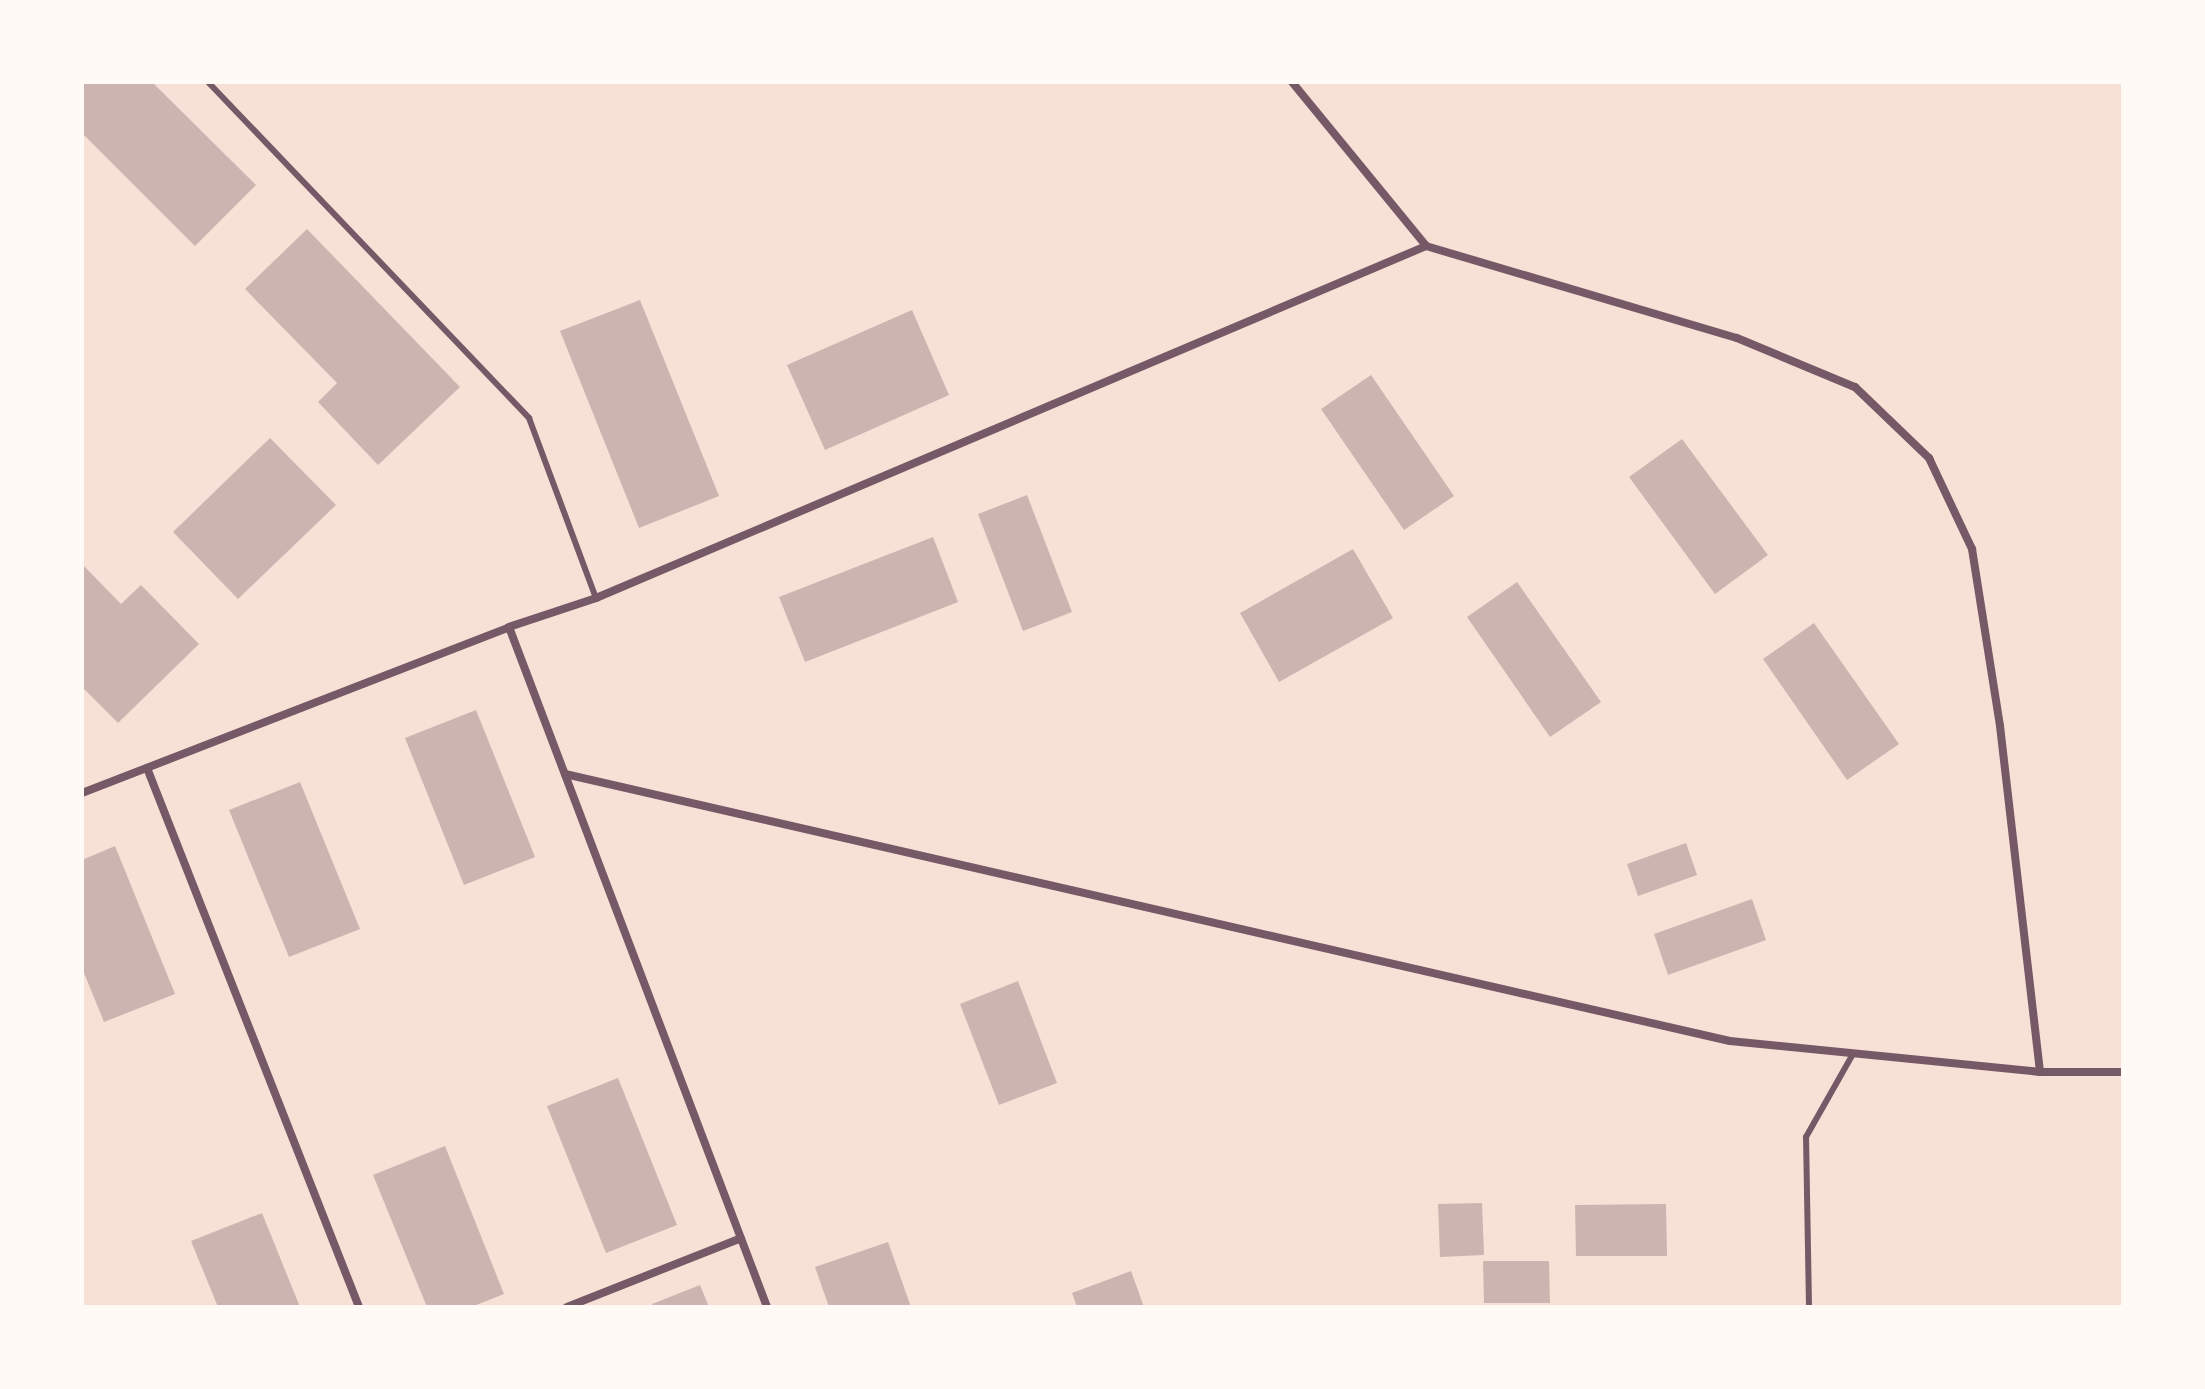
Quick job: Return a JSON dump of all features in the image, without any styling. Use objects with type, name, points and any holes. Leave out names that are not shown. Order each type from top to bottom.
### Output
[{"type":"street","points":[[1292,82],[1426,246],[1737,338],[1855,387],[1929,458],[1972,549],[2000,726],[2040,1072]]},
{"type":"street","points":[[82,793],[509,627],[596,598],[1426,246]]},
{"type":"street","points":[[509,627],[767,1307]]},
{"type":"street","points":[[147,768],[359,1307]]},
{"type":"street","points":[[565,774],[1730,1041],[2040,1072],[2123,1072]]},
{"type":"street","points":[[567,1307],[741,1238]]},
{"type":"lane","points":[[208,82],[529,418],[596,598]]},
{"type":"lane","points":[[1809,1307],[1806,1137],[1853,1054]]},
{"type":"building","points":[[82,82],[152,82],[256,185],[195,246],[82,133]]},
{"type":"building","points":[[307,229],[460,387],[378,465],[318,402],[337,383],[245,289]]},
{"type":"building","points":[[640,300],[719,496],[639,528],[560,331]]},
{"type":"building","points":[[912,310],[949,395],[825,450],[787,365]]},
{"type":"building","points":[[1371,375],[1454,496],[1404,530],[1321,409]]},
{"type":"building","points":[[270,438],[336,505],[238,599],[173,532]]},
{"type":"building","points":[[1682,439],[1768,555],[1715,594],[1629,477]]},
{"type":"building","points":[[1027,495],[1072,612],[1023,631],[978,514]]},
{"type":"building","points":[[933,537],[958,602],[805,662],[779,597]]},
{"type":"building","points":[[1353,549],[1393,618],[1279,682],[1240,613]]},
{"type":"building","points":[[82,564],[121,604],[141,585],[199,644],[118,723],[82,687]]},
{"type":"building","points":[[1517,582],[1601,702],[1550,737],[1467,617]]},
{"type":"building","points":[[1814,623],[1899,744],[1847,780],[1763,659]]},
{"type":"building","points":[[476,710],[535,857],[464,885],[405,738]]},
{"type":"building","points":[[300,782],[360,929],[289,957],[229,810]]},
{"type":"building","points":[[1686,843],[1697,875],[1638,896],[1627,864]]},
{"type":"building","points":[[115,846],[175,994],[104,1022],[82,968],[82,860]]},
{"type":"building","points":[[1752,899],[1766,940],[1668,975],[1654,934]]},
{"type":"building","points":[[1018,981],[1057,1083],[999,1105],[960,1004]]},
{"type":"building","points":[[618,1078],[677,1225],[606,1253],[547,1106]]},
{"type":"building","points":[[445,1146],[504,1294],[471,1307],[427,1307],[373,1175]]},
{"type":"building","points":[[1482,1203],[1484,1255],[1440,1257],[1438,1204]]},
{"type":"building","points":[[1666,1204],[1667,1256],[1576,1256],[1575,1205]]},
{"type":"building","points":[[262,1213],[300,1307],[218,1307],[191,1241]]},
{"type":"building","points":[[888,1242],[911,1307],[829,1307],[815,1267]]},
{"type":"building","points":[[1483,1261],[1549,1261],[1550,1303],[1484,1303]]},
{"type":"building","points":[[1131,1271],[1144,1307],[1077,1307],[1072,1293]]},
{"type":"building","points":[[700,1285],[709,1307],[653,1307],[652,1304]]}]
